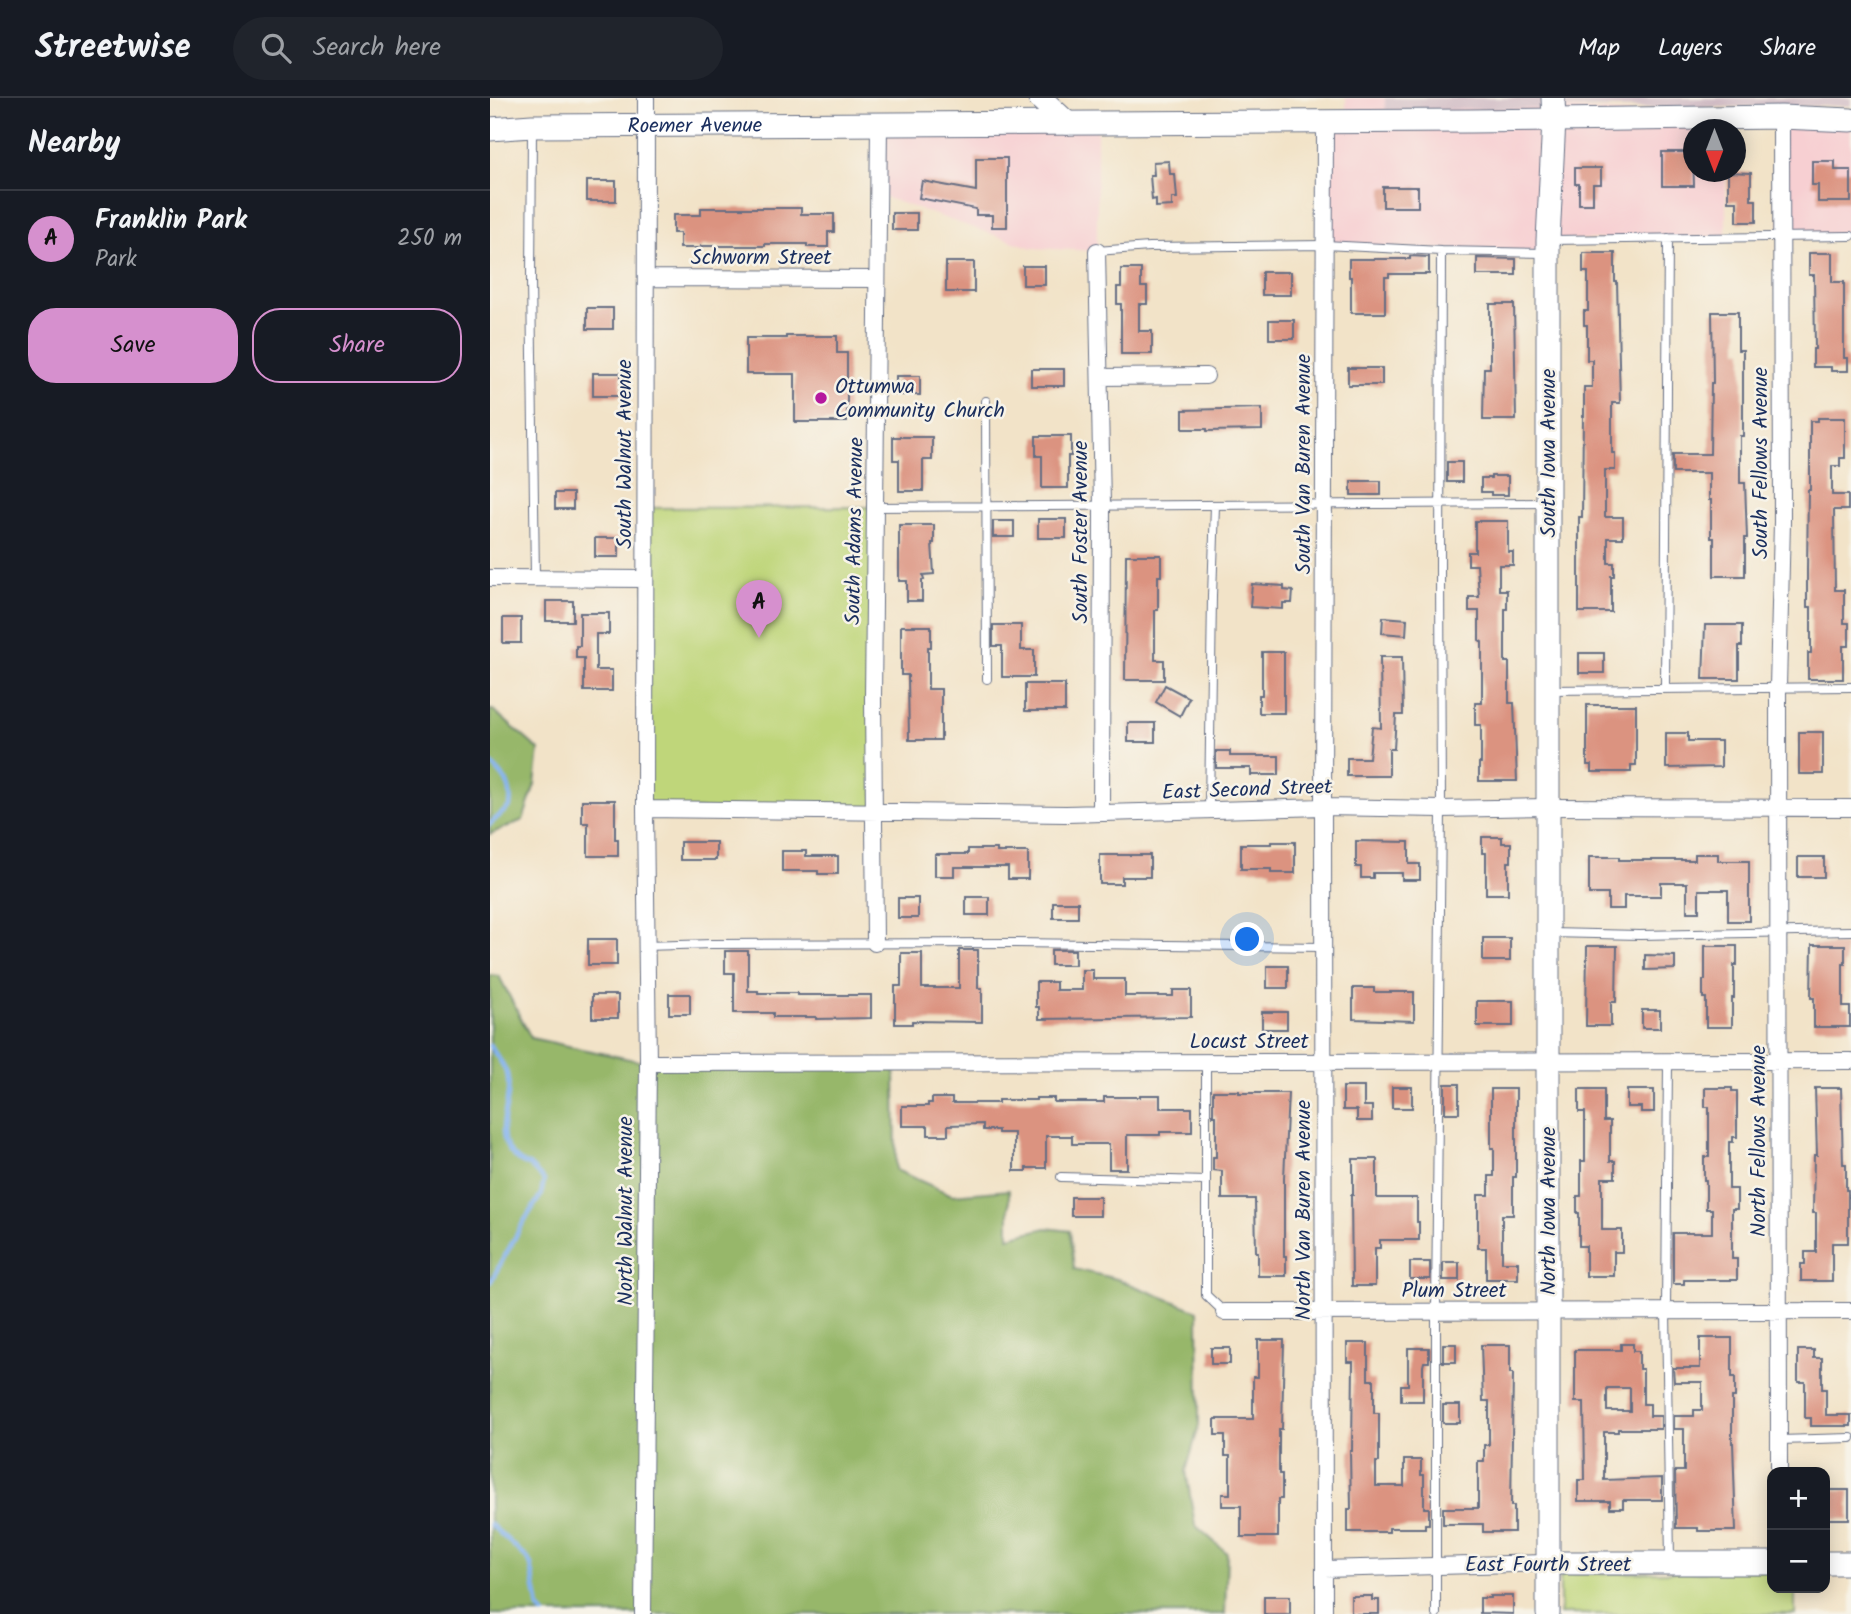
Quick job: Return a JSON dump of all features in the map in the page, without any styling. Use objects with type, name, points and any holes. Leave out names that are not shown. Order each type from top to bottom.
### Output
[{"type":"main road","points":[[1040,98],[1067,123]]},
{"type":"main road","name":"Roemer Avenue","points":[[490,128],[1325,121],[1554,109],[1851,120]]},
{"type":"main road","name":"South Iowa Avenue","points":[[1549,807],[1548,247],[1554,109]]},
{"type":"main road","name":"North Iowa Avenue","points":[[1548,1614],[1549,807]]},
{"type":"main road","name":"East Fourth Street","points":[[1548,1563],[1767,1563]]},
{"type":"main road","points":[[1830,1563],[1851,1563]]},
{"type":"street","name":"South Walnut Avenue","points":[[645,809],[646,98]]},
{"type":"street","name":"South Fellows Avenue","points":[[1778,809],[1782,522],[1781,117]]},
{"type":"street","name":"South Van Buren Avenue","points":[[1323,807],[1325,121]]},
{"type":"street","name":"South Adams Avenue","points":[[874,943],[879,124]]},
{"type":"street","name":"South Foster Avenue","points":[[1097,251],[1102,506],[1101,813]]},
{"type":"street","name":"Schworm Street","points":[[646,278],[877,279]]},
{"type":"street","points":[[1100,377],[1206,376]]},
{"type":"street","points":[[490,578],[645,579]]},
{"type":"street","name":"East Second Street","points":[[645,809],[1101,813],[1323,807],[1851,808]]},
{"type":"street","name":"North Van Buren Avenue","points":[[1323,807],[1324,1614]]},
{"type":"street","name":"North Walnut Avenue","points":[[643,1614],[648,1063],[645,809]]},
{"type":"street","name":"North Fellows Avenue","points":[[1778,809],[1779,1467]]},
{"type":"street","name":"Locust Street","points":[[648,1063],[1851,1061]]},
{"type":"street","name":"Plum Street","points":[[1224,1312],[1851,1311]]},
{"type":"street","name":"East Fourth Street","points":[[1324,1569],[1548,1563]]},
{"type":"lane","points":[[532,126],[535,578]]},
{"type":"lane","points":[[1097,251],[1149,247],[1325,245],[1441,251],[1548,247],[1668,238],[1851,236]]},
{"type":"lane","points":[[1665,688],[1668,238]]},
{"type":"lane","points":[[1436,1614],[1441,251]]},
{"type":"lane","points":[[986,401],[987,679]]},
{"type":"lane","points":[[875,508],[1549,503]]},
{"type":"lane","points":[[1209,811],[1215,505]]},
{"type":"lane","points":[[1549,690],[1851,687]]},
{"type":"lane","points":[[1549,933],[1640,935],[1851,931]]},
{"type":"lane","points":[[645,946],[1029,943],[1323,947]]},
{"type":"lane","points":[[1668,1061],[1666,1311],[1670,1563]]},
{"type":"lane","points":[[1206,1062],[1206,1295],[1224,1312]]},
{"type":"lane","points":[[1061,1177],[1206,1181]]},
{"type":"lane","points":[[1779,1440],[1851,1438]]},
{"type":"shaded area","points":[[1346,98],[1725,118],[1683,119],[1683,182],[1726,182],[1726,237],[1549,240],[1548,253],[1325,245],[1325,121],[1346,121]]},
{"type":"shaded area","points":[[1385,98],[1851,98],[1851,106],[1385,110]]},
{"type":"shaded area","points":[[1781,117],[1851,120],[1851,236],[1780,236]]},
{"type":"shaded area","points":[[1097,123],[1097,251],[1032,248],[878,195],[879,124]]},
{"type":"green space","points":[[875,507],[874,812],[645,809],[645,508]]},
{"type":"green space","points":[[490,710],[539,750],[535,784],[523,820],[490,834]]},
{"type":"green space","points":[[490,975],[499,976],[531,1038],[648,1063],[895,1063],[896,1170],[952,1195],[1009,1190],[1009,1237],[1046,1228],[1070,1231],[1074,1269],[1117,1279],[1198,1311],[1199,1425],[1186,1471],[1195,1525],[1227,1553],[1225,1614],[490,1614]]},
{"type":"green space","points":[[1767,1570],[1767,1593],[1795,1593],[1795,1614],[1560,1614],[1562,1574]]},
{"type":"building","points":[[1662,152],[1683,152],[1683,182],[1694,182],[1694,186],[1662,186]]},
{"type":"building","points":[[976,158],[1007,158],[1007,227],[992,227],[992,215],[976,215],[976,209],[919,198],[922,181],[976,191]]},
{"type":"building","points":[[1169,161],[1170,174],[1175,174],[1177,198],[1172,198],[1172,206],[1156,207],[1156,199],[1152,200],[1150,175],[1154,175],[1153,162]]},
{"type":"building","points":[[1812,161],[1835,161],[1835,170],[1851,170],[1851,202],[1818,202],[1818,185],[1812,185]]},
{"type":"building","points":[[1575,168],[1601,168],[1601,184],[1593,184],[1593,204],[1579,204],[1579,184],[1575,184]]},
{"type":"building","points":[[1746,173],[1751,173],[1751,200],[1756,200],[1756,222],[1737,222],[1737,201],[1728,201],[1728,182],[1746,182]]},
{"type":"building","points":[[587,181],[616,181],[616,201],[587,201]]},
{"type":"building","points":[[1383,187],[1418,187],[1418,207],[1383,207]]},
{"type":"building","points":[[701,208],[801,208],[801,214],[834,214],[834,232],[828,232],[828,247],[765,244],[680,248],[680,233],[673,233],[673,215],[701,215]]},
{"type":"building","points":[[892,213],[917,213],[917,230],[892,230]]},
{"type":"building","points":[[1583,253],[1615,253],[1620,403],[1612,403],[1612,453],[1615,453],[1615,470],[1605,470],[1605,517],[1623,517],[1623,538],[1608,538],[1608,563],[1614,563],[1614,576],[1611,576],[1611,612],[1579,612],[1579,517],[1582,517],[1584,387],[1592,387],[1592,360],[1587,360],[1587,325],[1584,325],[1584,311],[1588,311],[1588,272],[1583,272]]},
{"type":"building","points":[[1809,253],[1832,253],[1832,282],[1844,282],[1844,358],[1848,358],[1848,371],[1813,367],[1814,275],[1809,275]]},
{"type":"building","points":[[1410,256],[1429,257],[1429,274],[1389,274],[1389,277],[1385,277],[1385,313],[1351,313],[1349,259],[1410,259]]},
{"type":"building","points":[[1477,258],[1516,259],[1516,275],[1477,275]]},
{"type":"building","points":[[946,262],[974,262],[974,292],[946,292]]},
{"type":"building","points":[[1023,266],[1045,266],[1045,285],[1023,285]]},
{"type":"building","points":[[1121,269],[1141,269],[1141,287],[1147,287],[1147,304],[1139,304],[1139,331],[1152,331],[1152,354],[1121,354],[1121,304],[1117,304],[1117,287],[1121,287]]},
{"type":"building","points":[[1262,272],[1291,272],[1291,295],[1262,295]]},
{"type":"building","points":[[1490,304],[1514,304],[1516,420],[1483,420],[1484,368],[1490,368]]},
{"type":"building","points":[[587,308],[613,308],[613,329],[587,329]]},
{"type":"building","points":[[1712,312],[1738,312],[1738,350],[1743,350],[1740,483],[1745,483],[1745,576],[1714,576],[1709,473],[1673,473],[1673,454],[1710,454]]},
{"type":"building","points":[[1269,320],[1294,320],[1294,339],[1269,339]]},
{"type":"building","name":"Ottumwa Community Church","points":[[837,336],[837,353],[847,353],[847,422],[795,422],[795,374],[746,374],[746,338]]},
{"type":"building","points":[[1348,368],[1382,368],[1382,385],[1348,385]]},
{"type":"building","points":[[1031,369],[1064,369],[1064,386],[1031,386]]},
{"type":"building","points":[[593,373],[621,373],[621,396],[593,396]]},
{"type":"building","points":[[896,376],[920,376],[920,395],[896,395]]},
{"type":"building","points":[[1262,408],[1262,430],[1183,429],[1183,410]]},
{"type":"building","points":[[1818,418],[1845,418],[1845,458],[1840,458],[1840,466],[1832,466],[1832,495],[1848,495],[1848,510],[1834,510],[1835,590],[1844,590],[1844,623],[1849,623],[1849,646],[1843,646],[1843,679],[1808,679],[1808,653],[1811,653],[1811,607],[1807,607],[1810,421],[1818,421]]},
{"type":"building","points":[[1036,436],[1071,436],[1068,488],[1042,488],[1042,456],[1036,456]]},
{"type":"building","points":[[893,437],[932,437],[932,460],[923,460],[923,491],[899,491],[899,460],[893,460]]},
{"type":"building","points":[[1447,462],[1462,462],[1462,482],[1447,482]]},
{"type":"building","points":[[1508,476],[1508,495],[1481,492],[1481,478]]},
{"type":"building","points":[[1351,481],[1381,481],[1381,495],[1351,495]]},
{"type":"building","points":[[555,493],[573,493],[573,509],[555,509]]},
{"type":"building","points":[[1038,519],[1066,519],[1066,538],[1038,538]]},
{"type":"building","points":[[993,521],[1014,521],[1014,537],[993,537]]},
{"type":"building","points":[[1475,521],[1508,521],[1508,552],[1513,552],[1513,565],[1499,565],[1499,590],[1507,590],[1505,662],[1509,662],[1509,703],[1514,703],[1517,781],[1479,781],[1481,725],[1475,725],[1475,703],[1482,703],[1482,642],[1479,640],[1479,611],[1469,611],[1469,597],[1479,597],[1477,565],[1468,565],[1468,552],[1475,552]]},
{"type":"building","points":[[899,525],[934,525],[934,574],[923,575],[922,601],[907,601],[907,581],[899,581]]},
{"type":"building","points":[[595,538],[619,538],[619,557],[595,557]]},
{"type":"building","points":[[1126,555],[1161,555],[1158,610],[1155,610],[1155,660],[1164,660],[1164,680],[1125,680]]},
{"type":"building","points":[[1252,584],[1284,586],[1284,590],[1293,591],[1292,603],[1283,603],[1283,609],[1250,607]]},
{"type":"building","points":[[546,601],[573,601],[573,621],[546,621]]},
{"type":"building","points":[[580,613],[609,613],[609,634],[596,634],[596,670],[612,670],[612,691],[584,691],[584,658],[576,658],[576,646],[580,646]]},
{"type":"building","points":[[1383,617],[1407,619],[1406,635],[1382,633]]},
{"type":"building","points":[[503,618],[521,618],[521,643],[503,643]]},
{"type":"building","points":[[993,625],[1021,625],[1021,650],[1034,650],[1034,677],[1002,677],[1002,646],[993,646]]},
{"type":"building","points":[[1705,625],[1742,625],[1739,679],[1703,679]]},
{"type":"building","points":[[901,626],[931,626],[928,689],[941,689],[941,740],[909,740],[908,675],[901,675]]},
{"type":"building","points":[[1262,652],[1284,652],[1284,713],[1259,713],[1259,695],[1262,695]]},
{"type":"building","points":[[1579,653],[1604,653],[1604,673],[1579,673]]},
{"type":"building","points":[[1380,657],[1402,657],[1403,715],[1396,715],[1394,749],[1389,749],[1389,776],[1347,776],[1347,758],[1369,758],[1372,727],[1381,728]]},
{"type":"building","points":[[1025,684],[1065,684],[1065,711],[1025,711]]},
{"type":"building","points":[[1165,685],[1189,698],[1180,716],[1156,702]]},
{"type":"building","points":[[1587,705],[1636,705],[1636,765],[1631,765],[1631,772],[1592,772],[1592,765],[1587,765]]},
{"type":"building","points":[[1128,723],[1155,723],[1155,742],[1128,742]]},
{"type":"building","points":[[1799,732],[1823,732],[1823,774],[1799,774]]},
{"type":"building","points":[[1666,733],[1688,733],[1688,741],[1721,741],[1721,767],[1666,768]]},
{"type":"building","points":[[1216,751],[1230,751],[1230,756],[1279,756],[1279,775],[1251,775],[1251,768],[1216,768]]},
{"type":"building","points":[[582,800],[615,800],[618,856],[588,856],[588,823],[582,823]]},
{"type":"building","points":[[1482,837],[1502,837],[1502,843],[1511,843],[1508,894],[1486,894],[1486,853],[1482,853]]},
{"type":"building","points":[[1356,841],[1409,842],[1409,864],[1420,864],[1420,880],[1402,880],[1402,873],[1373,873],[1373,878],[1361,878],[1361,867],[1356,867]]},
{"type":"building","points":[[680,842],[716,842],[716,860],[680,860]]},
{"type":"building","points":[[1295,842],[1295,873],[1271,873],[1271,869],[1241,869],[1241,844]]},
{"type":"building","points":[[968,849],[1028,852],[1028,879],[1008,879],[1008,867],[954,867],[954,876],[935,876],[935,854],[968,854]]},
{"type":"building","points":[[782,851],[806,851],[806,856],[838,856],[838,874],[782,871]]},
{"type":"building","points":[[1695,854],[1718,854],[1718,861],[1749,861],[1749,921],[1728,921],[1728,890],[1699,890],[1699,912],[1687,912],[1687,883],[1661,883],[1661,896],[1624,896],[1624,909],[1608,909],[1608,894],[1589,894],[1589,857],[1619,857],[1619,860],[1695,860]]},
{"type":"building","points":[[1100,855],[1150,855],[1150,877],[1122,877],[1122,884],[1100,884]]},
{"type":"building","points":[[1798,857],[1824,857],[1824,877],[1798,877]]},
{"type":"building","points":[[966,897],[989,897],[989,915],[966,915]]},
{"type":"building","points":[[898,898],[918,898],[918,918],[898,918]]},
{"type":"building","points":[[1053,902],[1078,902],[1078,918],[1053,918]]},
{"type":"building","points":[[1483,938],[1510,938],[1510,961],[1483,961]]},
{"type":"building","points":[[588,939],[617,939],[617,965],[588,965]]},
{"type":"building","points":[[1812,945],[1845,945],[1843,1007],[1850,1007],[1850,1027],[1814,1027],[1814,998],[1811,998]]},
{"type":"building","points":[[1587,946],[1617,946],[1616,1002],[1611,1002],[1611,1026],[1586,1026]]},
{"type":"building","points":[[1705,946],[1737,946],[1732,1027],[1706,1027],[1706,998],[1703,998]]},
{"type":"building","points":[[959,950],[978,950],[978,988],[982,988],[982,1022],[912,1021],[912,1024],[895,1024],[895,986],[901,986],[901,953],[922,953],[922,988],[959,988]]},
{"type":"building","points":[[1051,950],[1075,950],[1075,965],[1051,965]]},
{"type":"building","points":[[725,951],[748,951],[748,991],[797,995],[871,995],[871,1018],[816,1019],[773,1017],[773,1013],[734,1013],[734,973],[725,973]]},
{"type":"building","points":[[1645,955],[1675,956],[1675,969],[1645,970]]},
{"type":"building","points":[[1267,966],[1288,966],[1288,988],[1267,988]]},
{"type":"building","points":[[1082,970],[1093,970],[1093,979],[1125,979],[1125,996],[1173,996],[1173,990],[1191,990],[1191,1017],[1039,1019],[1036,982],[1056,982],[1056,990],[1082,990]]},
{"type":"building","points":[[1353,988],[1374,988],[1374,992],[1414,992],[1414,1021],[1353,1019]]},
{"type":"building","points":[[669,994],[690,994],[690,1014],[669,1014]]},
{"type":"building","points":[[592,995],[618,995],[618,1018],[592,1018]]},
{"type":"building","points":[[1477,1001],[1513,1001],[1513,1026],[1477,1026]]},
{"type":"building","points":[[1642,1010],[1660,1010],[1660,1028],[1642,1028]]},
{"type":"building","points":[[1262,1012],[1287,1012],[1287,1029],[1262,1029]]},
{"type":"building","points":[[1445,1084],[1459,1084],[1459,1113],[1445,1113]]},
{"type":"building","points":[[1343,1087],[1364,1087],[1364,1106],[1372,1106],[1372,1121],[1357,1121],[1357,1110],[1343,1110]]},
{"type":"building","points":[[1392,1087],[1412,1087],[1412,1108],[1392,1108]]},
{"type":"building","points":[[1705,1088],[1732,1088],[1732,1091],[1737,1091],[1737,1137],[1733,1137],[1733,1142],[1729,1142],[1729,1189],[1737,1189],[1737,1209],[1732,1209],[1732,1259],[1737,1259],[1737,1280],[1684,1280],[1684,1284],[1673,1284],[1673,1233],[1712,1233],[1712,1209],[1706,1209],[1704,1180],[1704,1157],[1709,1157],[1709,1107],[1705,1107]]},
{"type":"building","points":[[1815,1088],[1841,1088],[1843,1164],[1846,1164],[1848,1190],[1848,1243],[1832,1243],[1832,1281],[1801,1281],[1801,1264],[1805,1264],[1805,1252],[1816,1252],[1816,1213],[1813,1213],[1814,1155],[1817,1155]]},
{"type":"building","points":[[1491,1089],[1516,1089],[1513,1215],[1502,1215],[1502,1262],[1518,1262],[1518,1279],[1486,1279],[1486,1248],[1478,1248],[1478,1195],[1489,1195],[1489,1176],[1494,1176]]},
{"type":"building","points":[[1579,1089],[1604,1089],[1604,1121],[1610,1121],[1610,1161],[1615,1161],[1615,1178],[1602,1178],[1602,1230],[1622,1230],[1622,1252],[1614,1252],[1614,1276],[1586,1276],[1586,1246],[1579,1246],[1577,1196],[1581,1196],[1581,1161],[1585,1161],[1585,1112],[1579,1112]]},
{"type":"building","points":[[1627,1090],[1654,1090],[1654,1112],[1641,1112],[1641,1107],[1627,1107]]},
{"type":"building","points":[[1213,1091],[1288,1093],[1284,1178],[1286,1276],[1258,1276],[1255,1199],[1222,1199],[1222,1171],[1213,1170],[1213,1157],[1216,1157],[1216,1116],[1213,1116]]},
{"type":"building","points":[[1160,1095],[1160,1108],[1192,1108],[1192,1132],[1127,1135],[1127,1169],[1109,1169],[1109,1144],[1072,1144],[1072,1136],[1046,1136],[1046,1168],[1014,1171],[1014,1133],[983,1130],[983,1124],[948,1125],[948,1135],[928,1135],[928,1126],[902,1126],[902,1106],[928,1106],[928,1103],[932,1103],[932,1098],[952,1098],[952,1103],[998,1103],[998,1100],[1036,1098],[1054,1098],[1054,1102],[1104,1102],[1104,1097]]},
{"type":"building","points":[[1353,1159],[1377,1159],[1377,1198],[1417,1198],[1419,1240],[1380,1240],[1380,1248],[1375,1248],[1375,1286],[1352,1286]]},
{"type":"building","points":[[1071,1197],[1100,1197],[1100,1216],[1071,1216]]},
{"type":"building","points":[[1410,1262],[1430,1262],[1430,1279],[1410,1279]]},
{"type":"building","points":[[1443,1262],[1459,1262],[1459,1280],[1443,1280]]},
{"type":"building","points":[[1700,1338],[1732,1338],[1732,1377],[1735,1377],[1732,1443],[1736,1531],[1676,1528],[1675,1471],[1684,1471],[1684,1429],[1674,1429],[1674,1416],[1694,1416],[1694,1410],[1702,1410],[1702,1382],[1674,1382],[1673,1368],[1700,1368]]},
{"type":"building","points":[[1258,1340],[1284,1340],[1282,1429],[1279,1429],[1282,1499],[1278,1499],[1278,1537],[1241,1537],[1241,1506],[1222,1506],[1222,1494],[1230,1494],[1230,1456],[1225,1456],[1225,1435],[1215,1435],[1215,1419],[1253,1419],[1253,1377],[1258,1377]]},
{"type":"building","points":[[1347,1343],[1368,1343],[1368,1380],[1374,1380],[1374,1413],[1379,1413],[1376,1486],[1404,1486],[1404,1460],[1421,1460],[1424,1508],[1429,1508],[1429,1524],[1425,1524],[1425,1528],[1389,1528],[1389,1532],[1348,1532],[1348,1509],[1351,1509],[1353,1362],[1347,1362]]},
{"type":"building","points":[[1443,1344],[1456,1344],[1456,1362],[1443,1362]]},
{"type":"building","points":[[1621,1344],[1633,1344],[1633,1351],[1639,1351],[1639,1369],[1643,1369],[1643,1404],[1650,1404],[1650,1416],[1661,1416],[1661,1429],[1618,1429],[1618,1432],[1604,1432],[1604,1480],[1662,1478],[1662,1500],[1623,1500],[1623,1508],[1610,1508],[1610,1501],[1578,1501],[1578,1480],[1585,1480],[1584,1402],[1575,1402],[1575,1350],[1621,1350]],"holes":[[[1607,1388],[1630,1388],[1630,1411],[1607,1411]]]},
{"type":"building","points":[[1481,1345],[1510,1345],[1510,1373],[1513,1373],[1511,1506],[1514,1506],[1514,1532],[1483,1532],[1483,1524],[1443,1524],[1443,1508],[1478,1508],[1478,1461],[1484,1461],[1484,1445],[1489,1445],[1489,1401],[1483,1401]]},
{"type":"building","points":[[1211,1348],[1230,1348],[1230,1364],[1211,1364]]},
{"type":"building","points":[[1408,1348],[1429,1348],[1429,1362],[1424,1362],[1423,1366],[1423,1401],[1401,1401],[1401,1385],[1408,1385]]},
{"type":"building","points":[[1798,1350],[1814,1350],[1814,1358],[1822,1358],[1822,1389],[1826,1389],[1826,1415],[1851,1415],[1851,1426],[1811,1426],[1811,1418],[1805,1418],[1805,1382],[1798,1382]]},
{"type":"building","points":[[1443,1405],[1460,1405],[1460,1423],[1443,1423]]},
{"type":"building","points":[[1830,1490],[1849,1490],[1849,1519],[1830,1519]]},
{"type":"building","points":[[1264,1596],[1290,1596],[1290,1614],[1264,1614]]},
{"type":"building","points":[[1351,1596],[1372,1596],[1372,1600],[1379,1600],[1379,1614],[1351,1614]]},
{"type":"building","points":[[1513,1596],[1513,1614],[1480,1613],[1480,1598]]},
{"type":"waterway","points":[[490,763],[506,782],[511,799],[510,806],[490,824]]},
{"type":"waterway","points":[[490,1046],[508,1079],[503,1127],[506,1145],[517,1159],[529,1165],[544,1180],[541,1195],[490,1283]]},
{"type":"waterway","points":[[490,1524],[528,1559],[539,1609],[544,1614]]},
{"type":"place","name":"Ottumwa Community Church","points":[[821,398]]},
{"type":"place","name":"Franklin Park","points":[[759,638]]}]
